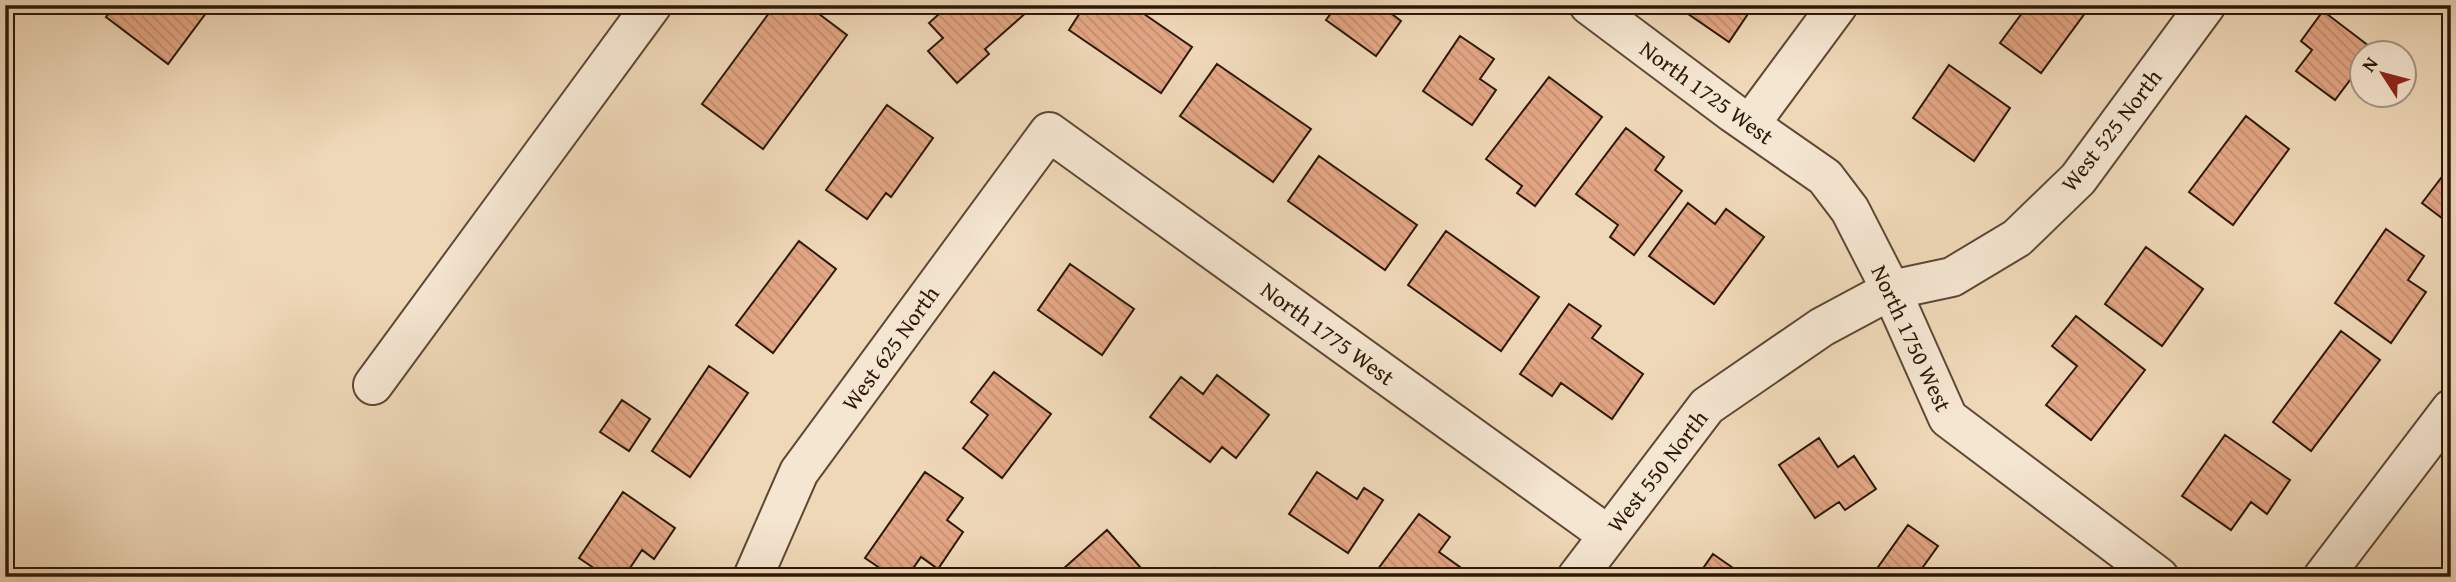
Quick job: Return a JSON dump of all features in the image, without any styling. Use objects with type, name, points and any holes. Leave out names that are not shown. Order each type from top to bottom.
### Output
[{"type":"street","points":[[373,385],[652,5]]},
{"type":"street","name":"North 1725 West","points":[[1589,5],[1825,177]]},
{"type":"street","points":[[1750,124],[1838,5]]},
{"type":"street","name":"West 525 North","points":[[1891,289],[1952,277],[2017,239],[2078,179],[2206,5]]},
{"type":"street","name":"North 1775 West","points":[[1049,132],[1608,535]]},
{"type":"street","name":"West 625 North","points":[[753,577],[799,472],[1049,132]]},
{"type":"street","name":"North 1750 West","points":[[1825,177],[1850,209],[1891,289],[1948,418],[2159,577]]},
{"type":"street","name":"West 550 North","points":[[1577,577],[1707,405],[1822,327],[1891,289]]},
{"type":"street","points":[[2323,577],[2451,408]]},
{"type":"building","points":[[115,5],[212,5],[168,64],[106,17]]},
{"type":"building","points":[[775,5],[807,5],[847,35],[763,149],[702,104]]},
{"type":"building","points":[[949,5],[1022,5],[1028,11],[985,49],[989,54],[957,83],[928,51],[943,38],[929,23]]},
{"type":"building","points":[[1085,5],[1131,5],[1192,47],[1161,93],[1069,30]]},
{"type":"building","points":[[1337,5],[1380,5],[1401,21],[1376,56],[1326,20]]},
{"type":"building","points":[[1675,5],[1754,5],[1729,42]]},
{"type":"building","points":[[2028,5],[2091,5],[2041,73],[2000,43]]},
{"type":"building","points":[[2323,11],[2359,38],[2348,38],[2348,83],[2335,100],[2296,71],[2312,50],[2301,41]]},
{"type":"building","points":[[1460,36],[1494,59],[1480,79],[1496,90],[1472,125],[1423,91]]},
{"type":"building","points":[[1217,64],[1311,129],[1273,182],[1180,116]]},
{"type":"building","points":[[1949,65],[2010,108],[1974,161],[1913,118]]},
{"type":"building","points":[[1549,77],[1602,117],[1535,206],[1517,193],[1522,186],[1486,159]]},
{"type":"building","points":[[887,105],[933,138],[891,197],[886,193],[867,219],[826,190]]},
{"type":"building","points":[[2246,116],[2289,149],[2233,225],[2189,192]]},
{"type":"building","points":[[1626,128],[1664,157],[1655,170],[1682,191],[1634,255],[1610,237],[1618,225],[1576,194]]},
{"type":"building","points":[[1319,156],[1417,225],[1385,270],[1288,201]]},
{"type":"building","points":[[2451,165],[2451,225],[2422,203]]},
{"type":"building","points":[[1688,203],[1715,224],[1726,209],[1764,237],[1714,304],[1649,256]]},
{"type":"building","points":[[2386,229],[2424,256],[2408,280],[2426,292],[2391,343],[2335,303]]},
{"type":"building","points":[[1446,231],[1539,297],[1501,351],[1408,285]]},
{"type":"building","points":[[799,241],[836,269],[773,353],[736,325]]},
{"type":"building","points":[[2146,247],[2203,289],[2162,346],[2105,304]]},
{"type":"building","points":[[1070,264],[1134,309],[1102,355],[1038,310]]},
{"type":"building","points":[[1569,304],[1601,326],[1592,338],[1643,374],[1612,419],[1561,383],[1552,396],[1520,374]]},
{"type":"building","points":[[2076,316],[2145,370],[2091,440],[2046,405],[2077,366],[2052,346]]},
{"type":"building","points":[[2341,331],[2380,360],[2311,451],[2273,422]]},
{"type":"building","points":[[709,366],[748,393],[690,477],[652,451]]},
{"type":"building","points":[[994,372],[1051,414],[1002,478],[963,448],[988,415],[971,402]]},
{"type":"building","points":[[1217,375],[1269,415],[1236,458],[1222,447],[1210,462],[1150,417],[1181,377],[1203,394]]},
{"type":"building","points":[[622,400],[650,419],[629,451],[600,432]]},
{"type":"building","points":[[2225,435],[2290,480],[2267,514],[2251,502],[2231,530],[2182,496]]},
{"type":"building","points":[[1819,438],[1838,467],[1854,456],[1876,489],[1845,510],[1839,502],[1815,518],[1779,465]]},
{"type":"building","points":[[925,472],[963,498],[947,520],[963,532],[938,569],[921,557],[907,577],[893,577],[865,558]]},
{"type":"building","points":[[1317,472],[1357,499],[1364,488],[1383,500],[1348,553],[1289,514]]},
{"type":"building","points":[[623,492],[675,528],[654,559],[642,550],[624,577],[607,577],[579,558]]},
{"type":"building","points":[[1419,514],[1450,537],[1439,552],[1471,575],[1469,577],[1372,577]]},
{"type":"building","points":[[1908,525],[1938,546],[1923,567],[1938,577],[1871,577]]},
{"type":"building","points":[[1107,530],[1149,577],[1054,577]]},
{"type":"building","points":[[1713,554],[1746,577],[1697,577]]},
{"type":"building","points":[[1215,568],[1228,577],[1209,577]]}]
